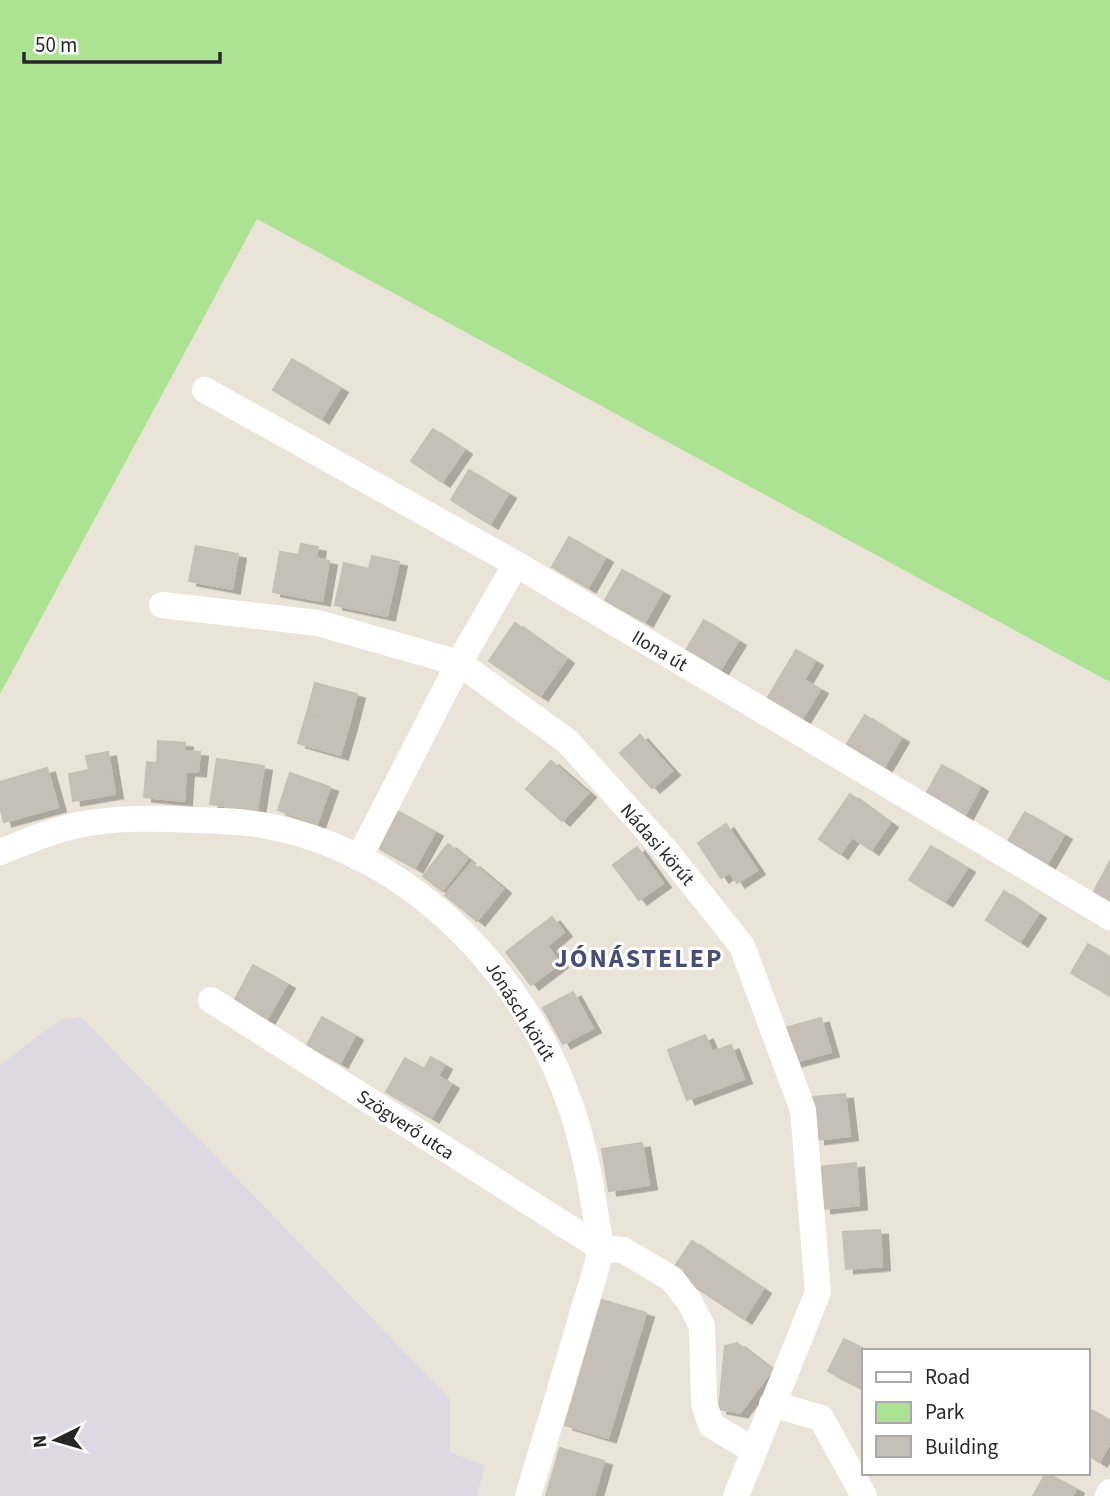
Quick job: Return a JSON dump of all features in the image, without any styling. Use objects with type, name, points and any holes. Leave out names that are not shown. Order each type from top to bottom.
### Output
[{"type":"street","name":"Ilona út","points":[[205,390],[516,564],[1110,918]]},
{"type":"street","points":[[359,858],[459,663],[516,564]]},
{"type":"street","name":"Nádasi körút","points":[[162,605],[318,623],[459,663],[568,741],[667,852],[742,946],[803,1110],[818,1292],[736,1496]]},
{"type":"street","name":"Jónásch körút","points":[[0,852],[72,826],[108,820],[161,818],[263,825],[313,839],[359,858],[401,883],[447,919],[486,956],[508,983],[554,1062],[584,1147],[601,1248],[528,1496]]},
{"type":"street","name":"Szögverő utca","points":[[211,1000],[601,1248],[623,1250],[672,1279],[689,1301],[702,1326],[704,1403],[712,1425],[753,1450]]},
{"type":"street","points":[[772,1404],[821,1418],[864,1496]]},
{"type":"shaded area","points":[[81,1017],[450,1399],[450,1452],[485,1466],[477,1496],[0,1496],[0,1066],[61,1020]]},
{"type":"green space","points":[[0,0],[1110,0],[1110,682],[257,219],[0,694]]},
{"type":"building","points":[[292,359],[340,388],[321,419],[273,390]]},
{"type":"building","points":[[433,429],[464,450],[442,482],[411,461]]},
{"type":"building","points":[[469,470],[508,494],[490,524],[451,500]]},
{"type":"building","points":[[569,537],[605,558],[588,588],[552,567]]},
{"type":"building","points":[[301,544],[318,547],[316,558],[329,561],[322,601],[273,592],[280,552],[299,555]]},
{"type":"building","points":[[196,546],[238,554],[232,589],[189,581]]},
{"type":"building","points":[[372,556],[399,562],[387,616],[335,605],[344,563],[369,569]]},
{"type":"building","points":[[622,570],[662,592],[645,622],[605,600]]},
{"type":"building","points":[[704,620],[738,641],[719,672],[685,652]]},
{"type":"building","points":[[515,623],[566,659],[540,696],[489,661]]},
{"type":"building","points":[[796,650],[815,661],[804,680],[820,689],[802,719],[767,699]]},
{"type":"building","points":[[315,683],[357,694],[349,725],[307,713]]},
{"type":"building","points":[[307,713],[349,725],[340,755],[298,743]]},
{"type":"building","points":[[865,715],[901,738],[884,767],[847,744]]},
{"type":"building","points":[[640,735],[672,771],[652,788],[620,753]]},
{"type":"building","points":[[158,741],[185,743],[184,751],[200,752],[198,772],[186,771],[184,801],[144,797],[147,762],[157,763]]},
{"type":"building","points":[[108,752],[115,794],[73,801],[69,774],[89,770],[86,756]]},
{"type":"building","points":[[217,759],[264,766],[257,811],[210,804]]},
{"type":"building","points":[[551,761],[588,793],[562,821],[526,789]]},
{"type":"building","points":[[942,765],[980,787],[965,815],[926,794]]},
{"type":"building","points":[[47,768],[58,807],[4,822],[0,807],[0,782]]},
{"type":"building","points":[[290,773],[330,787],[317,824],[278,810]]},
{"type":"building","points":[[850,794],[890,823],[871,850],[852,837],[840,854],[819,839]]},
{"type":"building","points":[[397,811],[435,832],[415,868],[377,847]]},
{"type":"building","points":[[1025,812],[1064,835],[1046,866],[1007,843]]},
{"type":"building","points":[[726,824],[757,870],[737,883],[730,872],[721,878],[698,843]]},
{"type":"building","points":[[448,844],[467,859],[442,891],[423,876]]},
{"type":"building","points":[[931,846],[967,868],[945,902],[909,880]]},
{"type":"building","points":[[637,847],[663,883],[639,900],[613,865]]},
{"type":"building","points":[[1110,861],[1110,905],[1092,895]]},
{"type":"building","points":[[472,863],[503,889],[477,921],[445,895]]},
{"type":"building","points":[[1004,891],[1038,914],[1020,942],[986,920]]},
{"type":"building","points":[[552,917],[564,932],[547,946],[560,963],[531,985],[506,952]]},
{"type":"building","points":[[1088,944],[1110,958],[1109,995],[1071,973]]},
{"type":"building","points":[[253,965],[287,984],[267,1019],[234,1001]]},
{"type":"building","points":[[573,992],[593,1028],[563,1044],[543,1008]]},
{"type":"building","points":[[322,1017],[355,1036],[340,1063],[307,1045]]},
{"type":"building","points":[[821,1018],[831,1052],[794,1062],[785,1028]]},
{"type":"building","points":[[705,1035],[712,1052],[731,1045],[744,1079],[687,1100],[668,1050]]},
{"type":"building","points":[[431,1057],[444,1065],[438,1076],[451,1084],[431,1118],[386,1092],[405,1058],[424,1069]]},
{"type":"building","points":[[845,1094],[850,1136],[817,1140],[813,1097]]},
{"type":"building","points":[[642,1143],[649,1185],[609,1191],[602,1149]]},
{"type":"building","points":[[856,1163],[859,1205],[823,1209],[819,1167]]},
{"type":"building","points":[[880,1230],[882,1266],[846,1269],[843,1232]]},
{"type":"building","points":[[692,1241],[723,1262],[703,1292],[671,1272]]},
{"type":"building","points":[[723,1262],[763,1289],[744,1319],[703,1292]]},
{"type":"building","points":[[602,1300],[646,1313],[608,1438],[565,1425]]},
{"type":"building","points":[[844,1339],[864,1349],[859,1387],[828,1371]]},
{"type":"building","points":[[737,1343],[772,1370],[740,1413],[719,1409],[725,1346]]},
{"type":"building","points":[[1089,1409],[1110,1421],[1110,1443],[1099,1462],[1089,1455]]},
{"type":"building","points":[[560,1448],[604,1461],[594,1496],[546,1496]]},
{"type":"building","points":[[1045,1475],[1076,1489],[1072,1496],[1033,1496]]},
{"type":"district","name":"JÓNÁSTELEP","points":[[639,958]]}]
